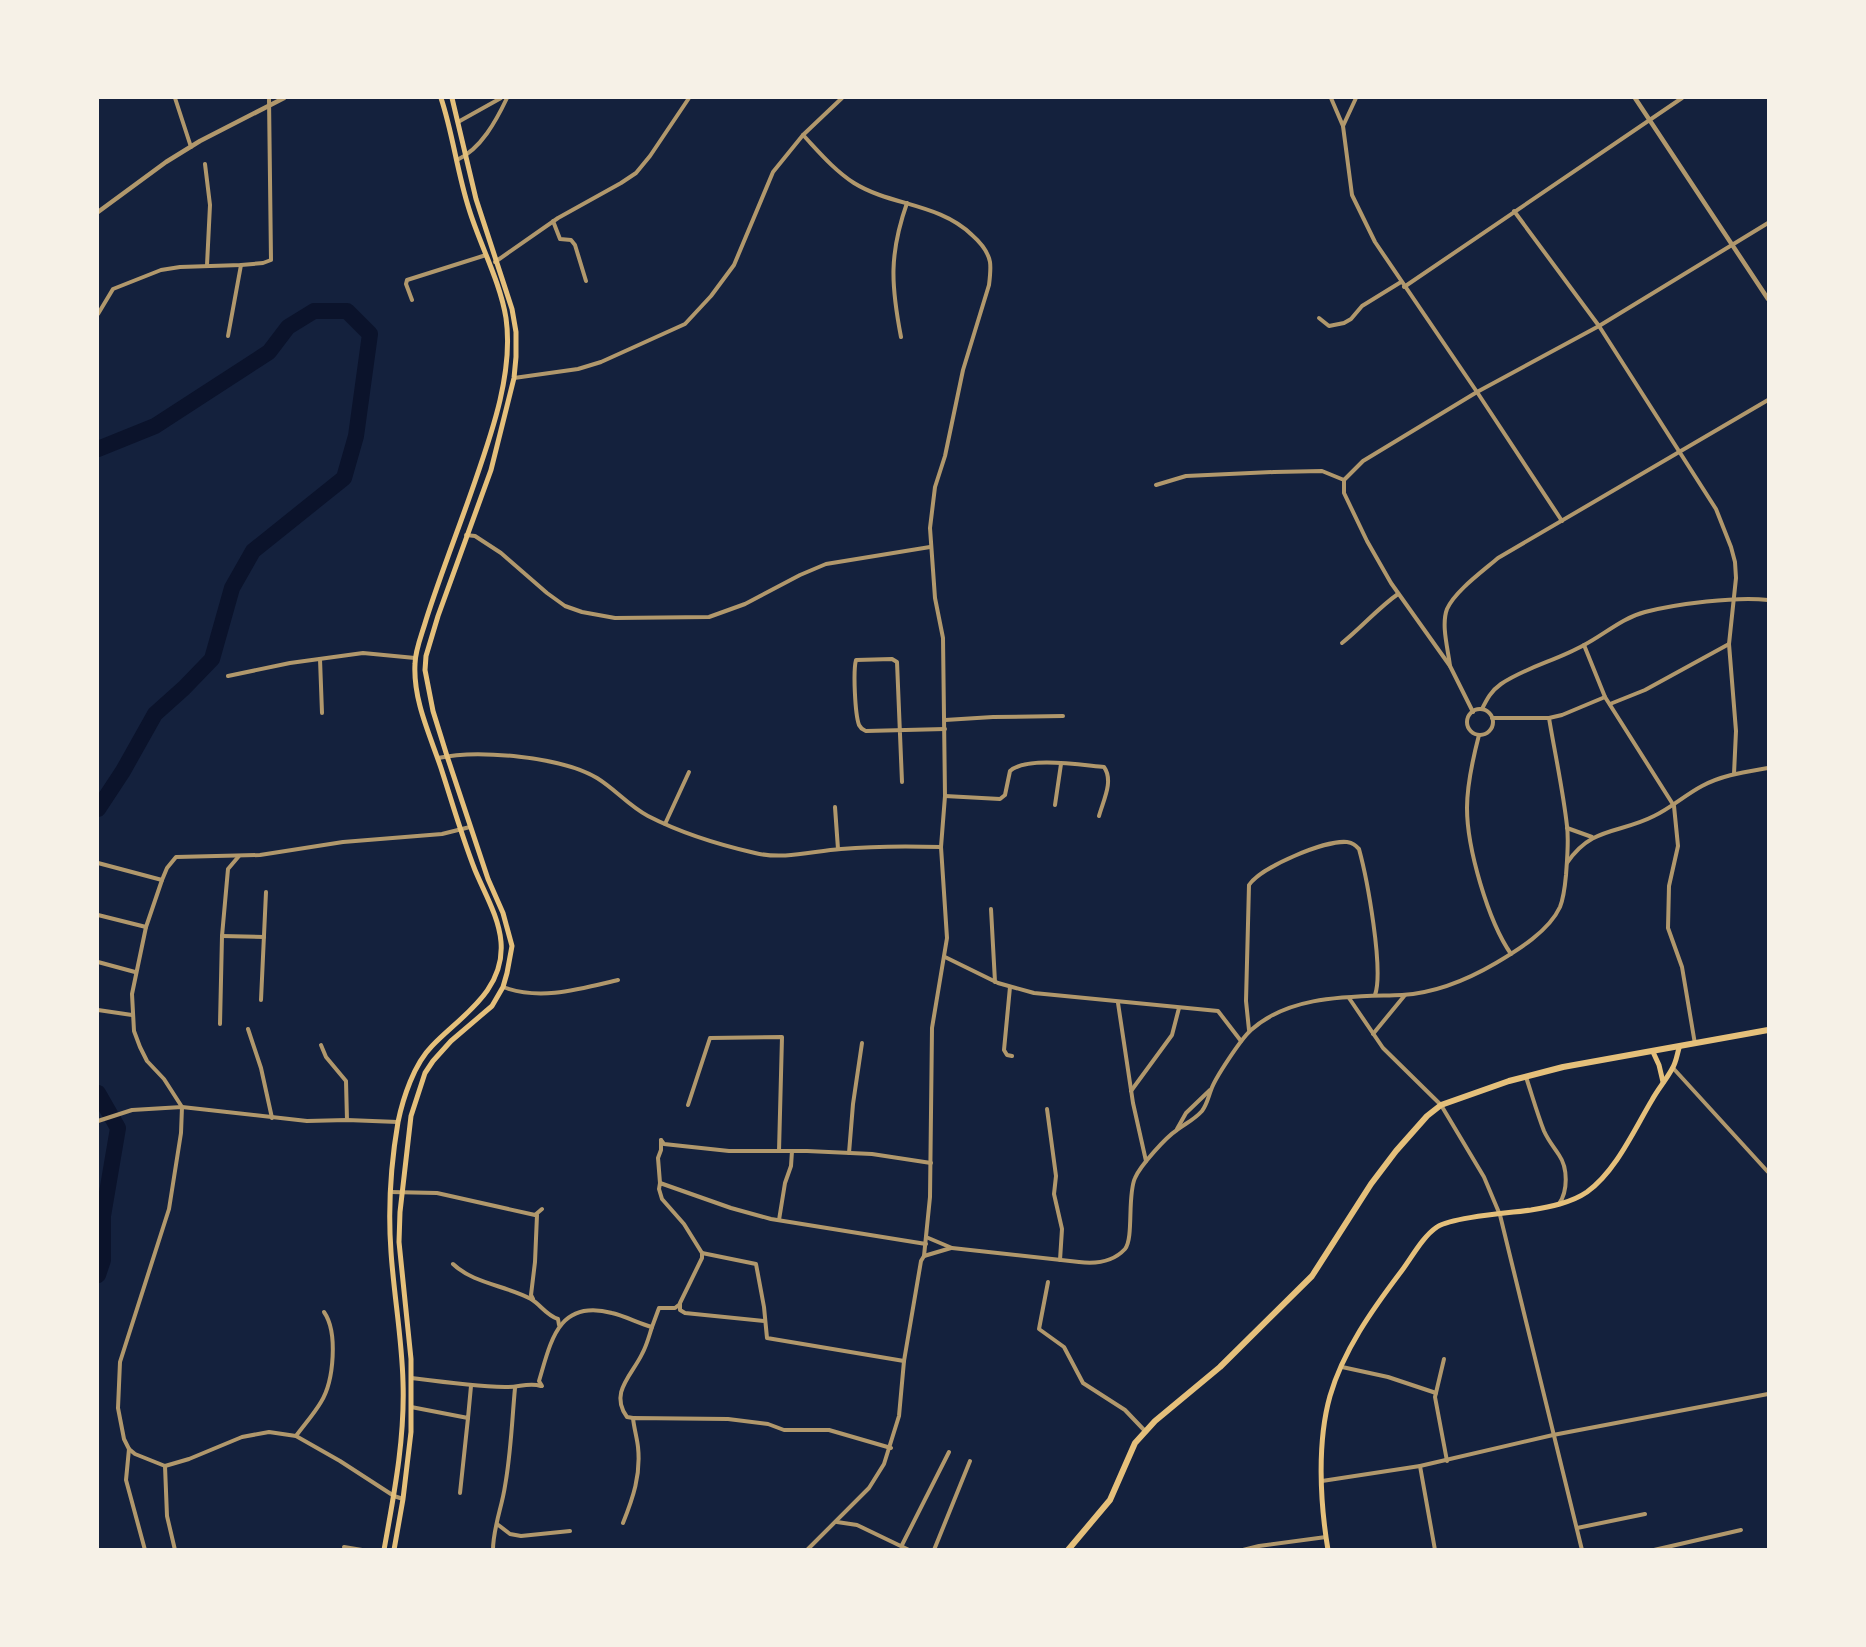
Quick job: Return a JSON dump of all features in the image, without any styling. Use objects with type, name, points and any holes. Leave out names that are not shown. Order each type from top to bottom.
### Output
[{"type":"highway","points":[[1068,1550],[1106,1505],[1135,1443],[1145,1431],[1220,1366],[1312,1276],[1371,1184],[1427,1116],[1441,1105],[1465,1095],[1526,1077],[1602,1059],[1679,1048],[1768,1030]]},
{"type":"main road","points":[[384,1550],[402,1435],[403,1381],[391,1250],[390,1192],[398,1122],[412,1080],[430,1047],[476,1006],[489,988],[500,960],[501,943],[498,926],[461,829],[417,688],[415,658],[430,607],[476,480],[500,398],[506,359],[505,315],[469,209],[441,98]]},
{"type":"main road","points":[[394,1550],[411,1436],[412,1378],[399,1242],[411,1116],[425,1073],[451,1041],[492,1006],[502,987],[512,955],[511,937],[488,879],[427,688],[426,656],[502,433],[514,378],[516,332],[512,309],[476,200],[452,98]]},
{"type":"main road","points":[[476,480],[486,483]]},
{"type":"main road","points":[[1328,1550],[1322,1481],[1323,1431],[1331,1392],[1358,1332],[1371,1313],[1432,1231],[1446,1223],[1559,1204],[1584,1194],[1609,1169],[1673,1068],[1679,1048]]},
{"type":"main road","points":[[1653,1052],[1663,1082]]},
{"type":"main road","points":[[402,1435],[411,1436]]},
{"type":"street","points":[[175,98],[191,147]]},
{"type":"street","points":[[98,314],[113,289],[161,270],[207,265],[241,266],[268,262],[272,258],[269,98]]},
{"type":"street","points":[[98,212],[166,162],[226,127],[285,98]]},
{"type":"street","points":[[459,122],[501,98]]},
{"type":"street","points":[[457,160],[466,156],[484,137],[497,119],[507,98]]},
{"type":"street","points":[[489,264],[497,261],[553,221],[636,173],[689,98]]},
{"type":"street","points":[[514,378],[578,369],[601,363],[685,324],[711,296],[734,265],[773,172],[803,135],[842,98]]},
{"type":"street","points":[[1331,98],[1343,126],[1352,195],[1375,242],[1562,521]]},
{"type":"street","points":[[1343,126],[1356,98]]},
{"type":"street","points":[[1635,98],[1768,299]]},
{"type":"street","points":[[1319,318],[1329,326],[1351,319],[1362,306],[1403,284],[1682,98]]},
{"type":"street","points":[[803,135],[836,169],[855,183],[937,212],[961,225],[982,245],[990,262],[989,285],[963,370],[932,506],[930,548],[935,598],[944,638],[945,796],[941,847],[947,922],[945,957],[932,1028],[931,1162],[926,1244],[904,1361],[899,1416],[891,1448],[869,1488],[807,1550]]},
{"type":"street","points":[[205,164],[210,205],[207,265]]},
{"type":"street","points":[[901,337],[894,300],[893,254],[907,203]]},
{"type":"street","points":[[1514,211],[1599,326],[1716,509],[1731,547],[1735,562],[1729,644],[1736,731],[1734,774]]},
{"type":"street","points":[[553,221],[560,238],[571,240],[575,245],[586,281]]},
{"type":"street","points":[[1473,712],[1450,666],[1398,594],[1367,541],[1344,493],[1344,480],[1363,461],[1477,392],[1599,326],[1768,223]]},
{"type":"street","points":[[412,300],[406,284],[407,280],[486,255]]},
{"type":"street","points":[[228,336],[241,266]]},
{"type":"street","points":[[1450,666],[1445,627],[1448,607],[1498,558],[1768,400]]},
{"type":"street","points":[[1156,485],[1186,476],[1274,472],[1322,471],[1344,480]]},
{"type":"street","points":[[466,535],[475,536],[501,552],[547,594],[566,606],[582,612],[615,618],[709,617],[745,604],[800,574],[826,564],[930,548]]},
{"type":"street","points":[[1342,643],[1368,622],[1377,609],[1398,594]]},
{"type":"street","points":[[1482,710],[1489,695],[1500,685],[1584,645],[1619,623],[1644,612],[1734,600],[1768,600]]},
{"type":"street","points":[[1610,704],[1645,690],[1729,644]]},
{"type":"street","points":[[1584,645],[1605,697],[1674,806],[1678,846],[1669,886],[1668,928],[1682,967],[1696,1045]]},
{"type":"street","points":[[228,676],[363,653],[415,658]]},
{"type":"street","points":[[320,659],[322,713]]},
{"type":"street","points":[[902,782],[900,730],[897,662],[892,659],[857,659],[854,663],[855,689],[860,726],[866,731],[900,730],[945,729]]},
{"type":"street","points":[[1492,718],[1549,718],[1605,697]]},
{"type":"street","points":[[1482,710],[1488,712],[1493,724],[1490,730],[1479,735],[1472,732],[1468,726],[1468,718],[1473,712],[1482,710]]},
{"type":"street","points":[[945,720],[1063,716]]},
{"type":"street","points":[[1177,1130],[1186,1113],[1211,1089],[1241,1041],[1264,1020],[1291,1007],[1349,997],[1434,991],[1455,983],[1511,954],[1544,928],[1560,906],[1564,890],[1568,828],[1549,718]]},
{"type":"street","points":[[1479,735],[1471,765],[1468,822],[1485,900],[1511,954]]},
{"type":"street","points":[[438,758],[469,754],[533,759],[578,768],[600,779],[645,814],[664,824],[756,853],[788,855],[882,846],[941,847]]},
{"type":"street","points":[[945,796],[1000,799],[1005,795],[1010,771],[1031,764],[1104,767],[1109,781],[1099,816]]},
{"type":"street","points":[[1054,805],[1061,764]]},
{"type":"street","points":[[1567,863],[1575,851],[1592,837],[1637,824],[1674,806],[1701,787],[1734,774],[1768,768]]},
{"type":"street","points":[[664,824],[689,772]]},
{"type":"street","points":[[835,807],[838,849]]},
{"type":"street","points":[[145,1550],[126,1480],[129,1449],[121,1428],[117,1396],[120,1362],[166,1222],[181,1133],[182,1107],[164,1079],[147,1061],[134,1031],[132,1015],[135,972],[146,927],[167,868],[176,857],[188,855],[260,855],[342,842],[442,834],[471,827]]},
{"type":"street","points":[[1568,828],[1592,837]]},
{"type":"street","points":[[1250,1031],[1245,1001],[1250,885],[1254,879],[1276,866],[1326,845],[1345,842],[1352,843],[1359,849],[1378,974],[1375,995]]},
{"type":"street","points":[[220,1024],[222,936],[228,869],[239,856]]},
{"type":"street","points":[[98,863],[162,880]]},
{"type":"street","points":[[261,1000],[266,892]]},
{"type":"street","points":[[991,909],[995,982]]},
{"type":"street","points":[[98,915],[146,927]]},
{"type":"street","points":[[222,936],[264,938]]},
{"type":"street","points":[[945,957],[995,982],[1034,993],[1218,1011],[1241,1041]]},
{"type":"street","points":[[98,962],[135,972]]},
{"type":"street","points":[[502,987],[528,995],[546,994],[618,980]]},
{"type":"street","points":[[1010,987],[1004,1050],[1007,1055],[1012,1056]]},
{"type":"street","points":[[1373,1034],[1406,994]]},
{"type":"street","points":[[1349,997],[1383,1048],[1441,1105],[1466,1145],[1500,1215],[1582,1550]]},
{"type":"street","points":[[1118,1003],[1131,1091],[1146,1161]]},
{"type":"street","points":[[1131,1091],[1172,1035],[1179,1008]]},
{"type":"street","points":[[98,1010],[132,1015]]},
{"type":"street","points":[[248,1029],[261,1068],[272,1118]]},
{"type":"street","points":[[688,1105],[710,1038],[782,1036],[779,1151]]},
{"type":"street","points":[[849,1153],[862,1043]]},
{"type":"street","points":[[321,1045],[326,1057],[346,1081],[347,1120]]},
{"type":"street","points":[[1673,1068],[1768,1172]]},
{"type":"street","points":[[1526,1077],[1543,1128],[1549,1142],[1559,1154],[1565,1169],[1565,1195],[1559,1204]]},
{"type":"street","points":[[926,1237],[952,1248],[1100,1263],[1125,1248],[1129,1237],[1132,1189],[1146,1161],[1177,1130],[1192,1121],[1210,1096],[1211,1089]]},
{"type":"street","points":[[98,1121],[132,1110],[182,1107],[307,1121],[398,1122]]},
{"type":"street","points":[[1047,1109],[1056,1176],[1054,1194],[1062,1229],[1060,1260]]},
{"type":"street","points":[[765,1321],[685,1313],[680,1310],[680,1304],[702,1258],[702,1253],[684,1224],[662,1199],[659,1189],[658,1158],[661,1140],[664,1144],[713,1150],[872,1154],[931,1162]]},
{"type":"street","points":[[779,1220],[792,1151]]},
{"type":"street","points":[[660,1183],[731,1208],[779,1220],[926,1244]]},
{"type":"street","points":[[390,1192],[437,1192],[535,1215],[542,1209],[536,1216],[535,1262],[531,1295],[533,1300]]},
{"type":"street","points":[[924,1256],[952,1248]]},
{"type":"street","points":[[702,1253],[755,1262],[767,1338],[904,1361]]},
{"type":"street","points":[[453,1264],[466,1275],[533,1300],[547,1314],[558,1318],[559,1325]]},
{"type":"street","points":[[1048,1282],[1039,1329],[1064,1347],[1083,1383],[1125,1410],[1145,1431]]},
{"type":"street","points":[[680,1304],[675,1308],[659,1308],[641,1356],[620,1394],[620,1407],[627,1417],[728,1419],[768,1424],[784,1430],[829,1430],[891,1448]]},
{"type":"street","points":[[412,1378],[471,1386],[515,1388],[531,1383],[542,1386],[539,1381],[559,1325],[567,1317],[599,1311],[613,1313],[652,1327]]},
{"type":"street","points":[[296,1436],[320,1404],[329,1378],[332,1335],[330,1321],[324,1312]]},
{"type":"street","points":[[1444,1359],[1436,1393],[1436,1404],[1447,1461]]},
{"type":"street","points":[[1342,1368],[1388,1377],[1436,1393]]},
{"type":"street","points":[[460,1493],[471,1386]]},
{"type":"street","points":[[493,1550],[493,1538],[506,1483],[515,1388]]},
{"type":"street","points":[[1322,1481],[1447,1461],[1553,1435],[1768,1394]]},
{"type":"street","points":[[411,1407],[468,1418]]},
{"type":"street","points":[[623,1523],[635,1495],[639,1468],[633,1418]]},
{"type":"street","points":[[129,1449],[135,1454],[165,1466],[189,1459],[242,1437],[269,1432],[296,1436],[403,1500]]},
{"type":"street","points":[[902,1545],[949,1452]]},
{"type":"street","points":[[934,1550],[970,1461]]},
{"type":"street","points":[[165,1466],[167,1516],[175,1550]]},
{"type":"street","points":[[1420,1466],[1435,1550]]},
{"type":"street","points":[[1577,1528],[1645,1514]]},
{"type":"street","points":[[836,1521],[857,1525],[909,1550]]},
{"type":"street","points":[[497,1524],[510,1534],[521,1536],[570,1531]]},
{"type":"street","points":[[1654,1550],[1671,1548],[1741,1530]]},
{"type":"street","points":[[1243,1550],[1326,1537]]},
{"type":"street","points":[[345,1546],[362,1550]]},
{"type":"waterway","points":[[98,449],[155,426],[269,352],[288,327],[314,311],[347,311],[370,334],[356,436],[344,478],[253,551],[232,588],[212,659],[155,714],[123,771],[98,809]]},
{"type":"waterway","points":[[98,1093],[118,1128],[103,1216],[103,1260],[98,1275]]}]
